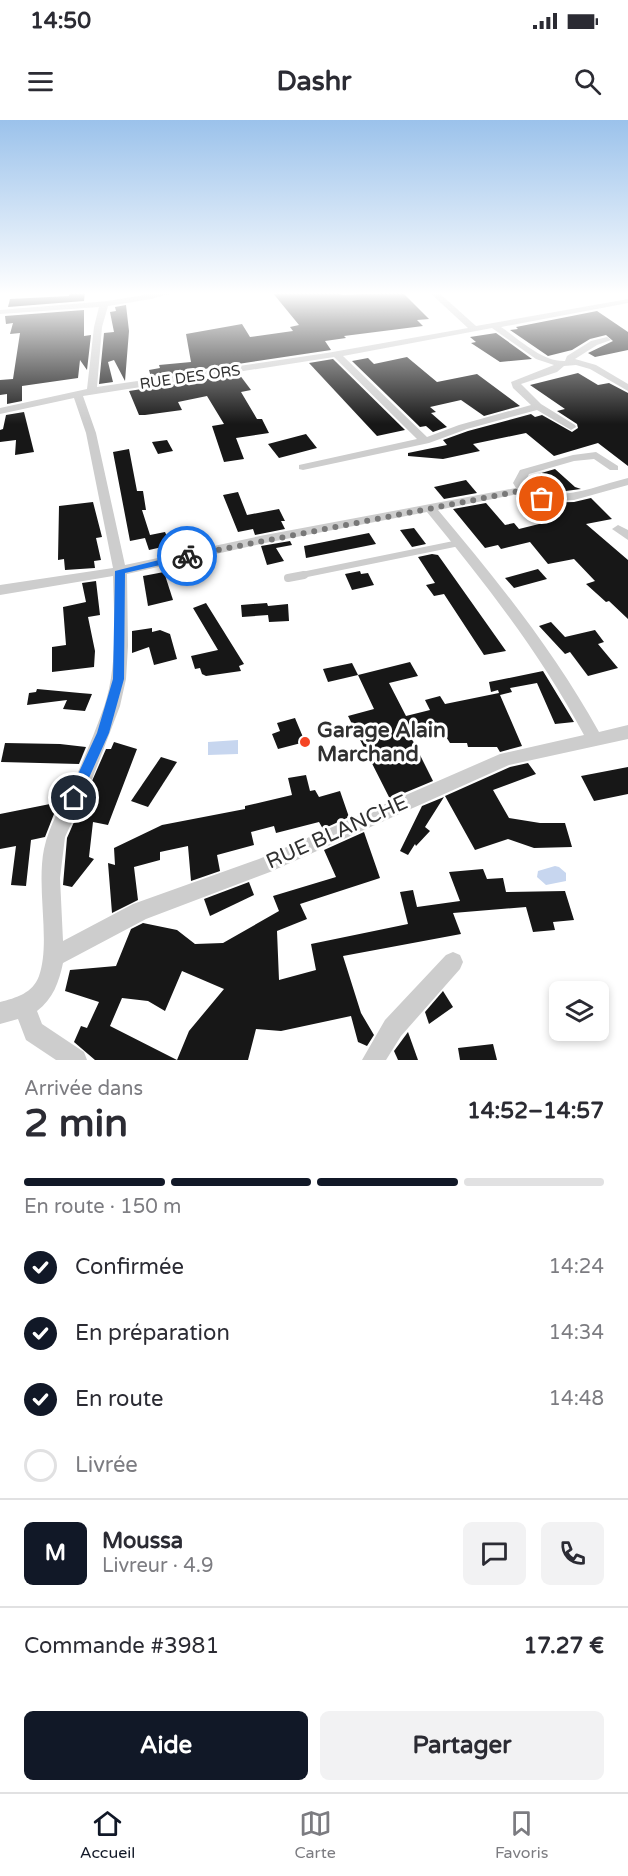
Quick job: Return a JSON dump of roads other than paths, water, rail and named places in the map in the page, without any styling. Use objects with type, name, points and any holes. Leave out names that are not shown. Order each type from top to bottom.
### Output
[{"type":"street","points":[[0,1012],[24,1005],[44,990],[50,980],[54,957],[50,884],[54,847],[58,830],[82,782],[112,706],[118,679],[121,646],[120,571],[91,433],[85,392],[96,336]]},
{"type":"street","name":"RUE DES ORS","points":[[0,411],[85,392],[336,354],[436,336]]},
{"type":"street","points":[[508,336],[539,357],[593,367],[628,388]]},
{"type":"street","points":[[571,427],[537,406],[516,386],[516,382],[554,370],[594,343],[607,340]]},
{"type":"street","points":[[336,354],[425,441]]},
{"type":"street","points":[[303,467],[318,461],[425,441],[463,426],[537,406]]},
{"type":"street","points":[[520,491],[523,490],[519,483],[524,472],[573,458],[596,455],[614,468]]},
{"type":"street","points":[[0,590],[120,571],[242,544],[520,491],[542,499],[564,498],[628,481]]},
{"type":"street","points":[[430,508],[484,572],[541,649],[594,738]]},
{"type":"street","name":"RUE BLANCHE","points":[[54,957],[140,911],[263,866],[506,759],[628,732]]},
{"type":"street","points":[[372,1060],[393,1028],[453,962]]},
{"type":"street","points":[[24,1005],[34,1032],[76,1060]]},
{"type":"lane","points":[[288,578],[459,543]]},
{"type":"water","points":[[238,740],[238,754],[208,755],[208,742]]},
{"type":"water","points":[[555,866],[566,873],[566,881],[546,885],[537,877],[538,871]]},
{"type":"place","name":"Garage Alain Marchand","points":[[305,742]]}]
